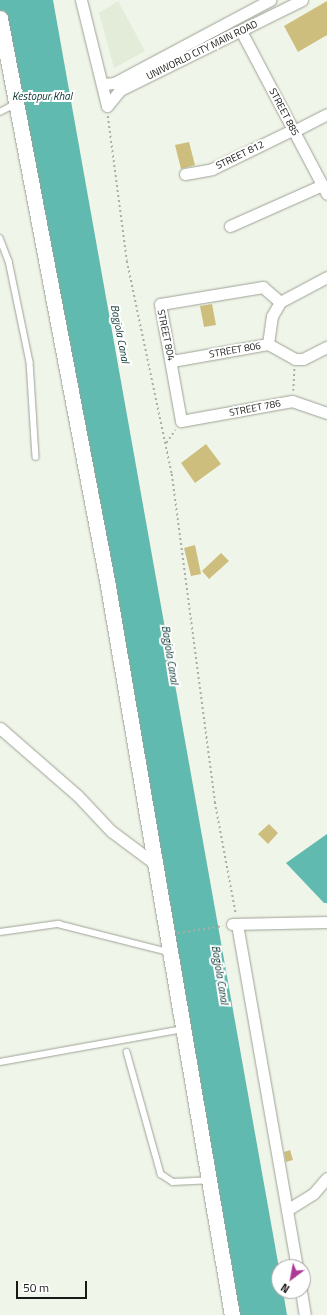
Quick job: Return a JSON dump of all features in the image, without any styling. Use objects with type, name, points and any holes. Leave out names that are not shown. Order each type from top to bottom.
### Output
[{"type":"street","points":[[81,0],[103,84],[107,106]]},
{"type":"street","name":"UNIWORLD CITY MAIN ROAD","points":[[103,84],[114,83],[270,0]]},
{"type":"street","name":"UNIWORLD CITY MAIN ROAD","points":[[107,106],[120,90],[302,0]]},
{"type":"street","points":[[0,18],[108,586],[154,863],[169,935],[169,952],[232,1315]]},
{"type":"street","name":"STREET 885","points":[[241,31],[325,190]]},
{"type":"street","name":"STREET 812","points":[[185,174],[212,169],[327,114]]},
{"type":"street","points":[[230,226],[325,190]]},
{"type":"street","points":[[268,344],[272,316],[280,302],[327,277]]},
{"type":"street","name":"STREET 804","points":[[181,421],[172,361],[160,304],[263,288],[280,302]]},
{"type":"street","name":"STREET 806","points":[[172,361],[268,344],[295,360]]},
{"type":"street","points":[[295,360],[327,347]]},
{"type":"street","name":"STREET 786","points":[[181,421],[292,400],[327,413]]},
{"type":"street","points":[[0,728],[78,796],[111,831],[154,863]]},
{"type":"street","points":[[296,1259],[234,924],[327,922]]},
{"type":"street","points":[[287,1210],[313,1194],[327,1178]]},
{"type":"street","points":[[302,1299],[305,1315]]},
{"type":"lane","points":[[0,112],[16,104]]},
{"type":"lane","points":[[0,238],[9,261],[30,362],[36,458]]},
{"type":"lane","points":[[0,932],[58,924],[169,952]]},
{"type":"lane","points":[[0,1062],[183,1029]]},
{"type":"lane","points":[[127,1052],[161,1174],[173,1182],[209,1180]]},
{"type":"path","points":[[107,106],[126,261],[166,443],[234,924],[169,935]]},
{"type":"path","points":[[292,400],[295,360]]},
{"type":"path","points":[[166,443],[181,421]]},
{"type":"shaded area","points":[[118,1],[145,51],[114,68],[99,13]]},
{"type":"water","name":"Kestopur Khal","points":[[0,0],[53,0],[277,1259],[271,1259],[271,1299],[284,1299],[287,1315],[232,1315],[0,16]]},
{"type":"water","points":[[327,834],[327,903],[324,903],[286,863]]},
{"type":"building","points":[[327,1],[327,35],[298,52],[284,26]]},
{"type":"building","points":[[189,142],[195,165],[181,169],[175,145]]},
{"type":"building","points":[[212,304],[216,325],[204,327],[200,306]]},
{"type":"building","points":[[206,444],[221,464],[195,483],[181,463]]},
{"type":"building","points":[[195,545],[201,574],[191,576],[184,548]]},
{"type":"building","points":[[221,553],[229,561],[209,579],[202,571]]},
{"type":"building","points":[[269,824],[278,833],[268,844],[258,834]]},
{"type":"building","points":[[290,1150],[293,1160],[286,1162],[284,1152]]},
{"type":"water label","name":"Bagjola Canal","points":[[120,334]]},
{"type":"water label","name":"Bagjola Canal","points":[[170,655]]},
{"type":"water label","name":"Bagjola Canal","points":[[220,975]]}]
